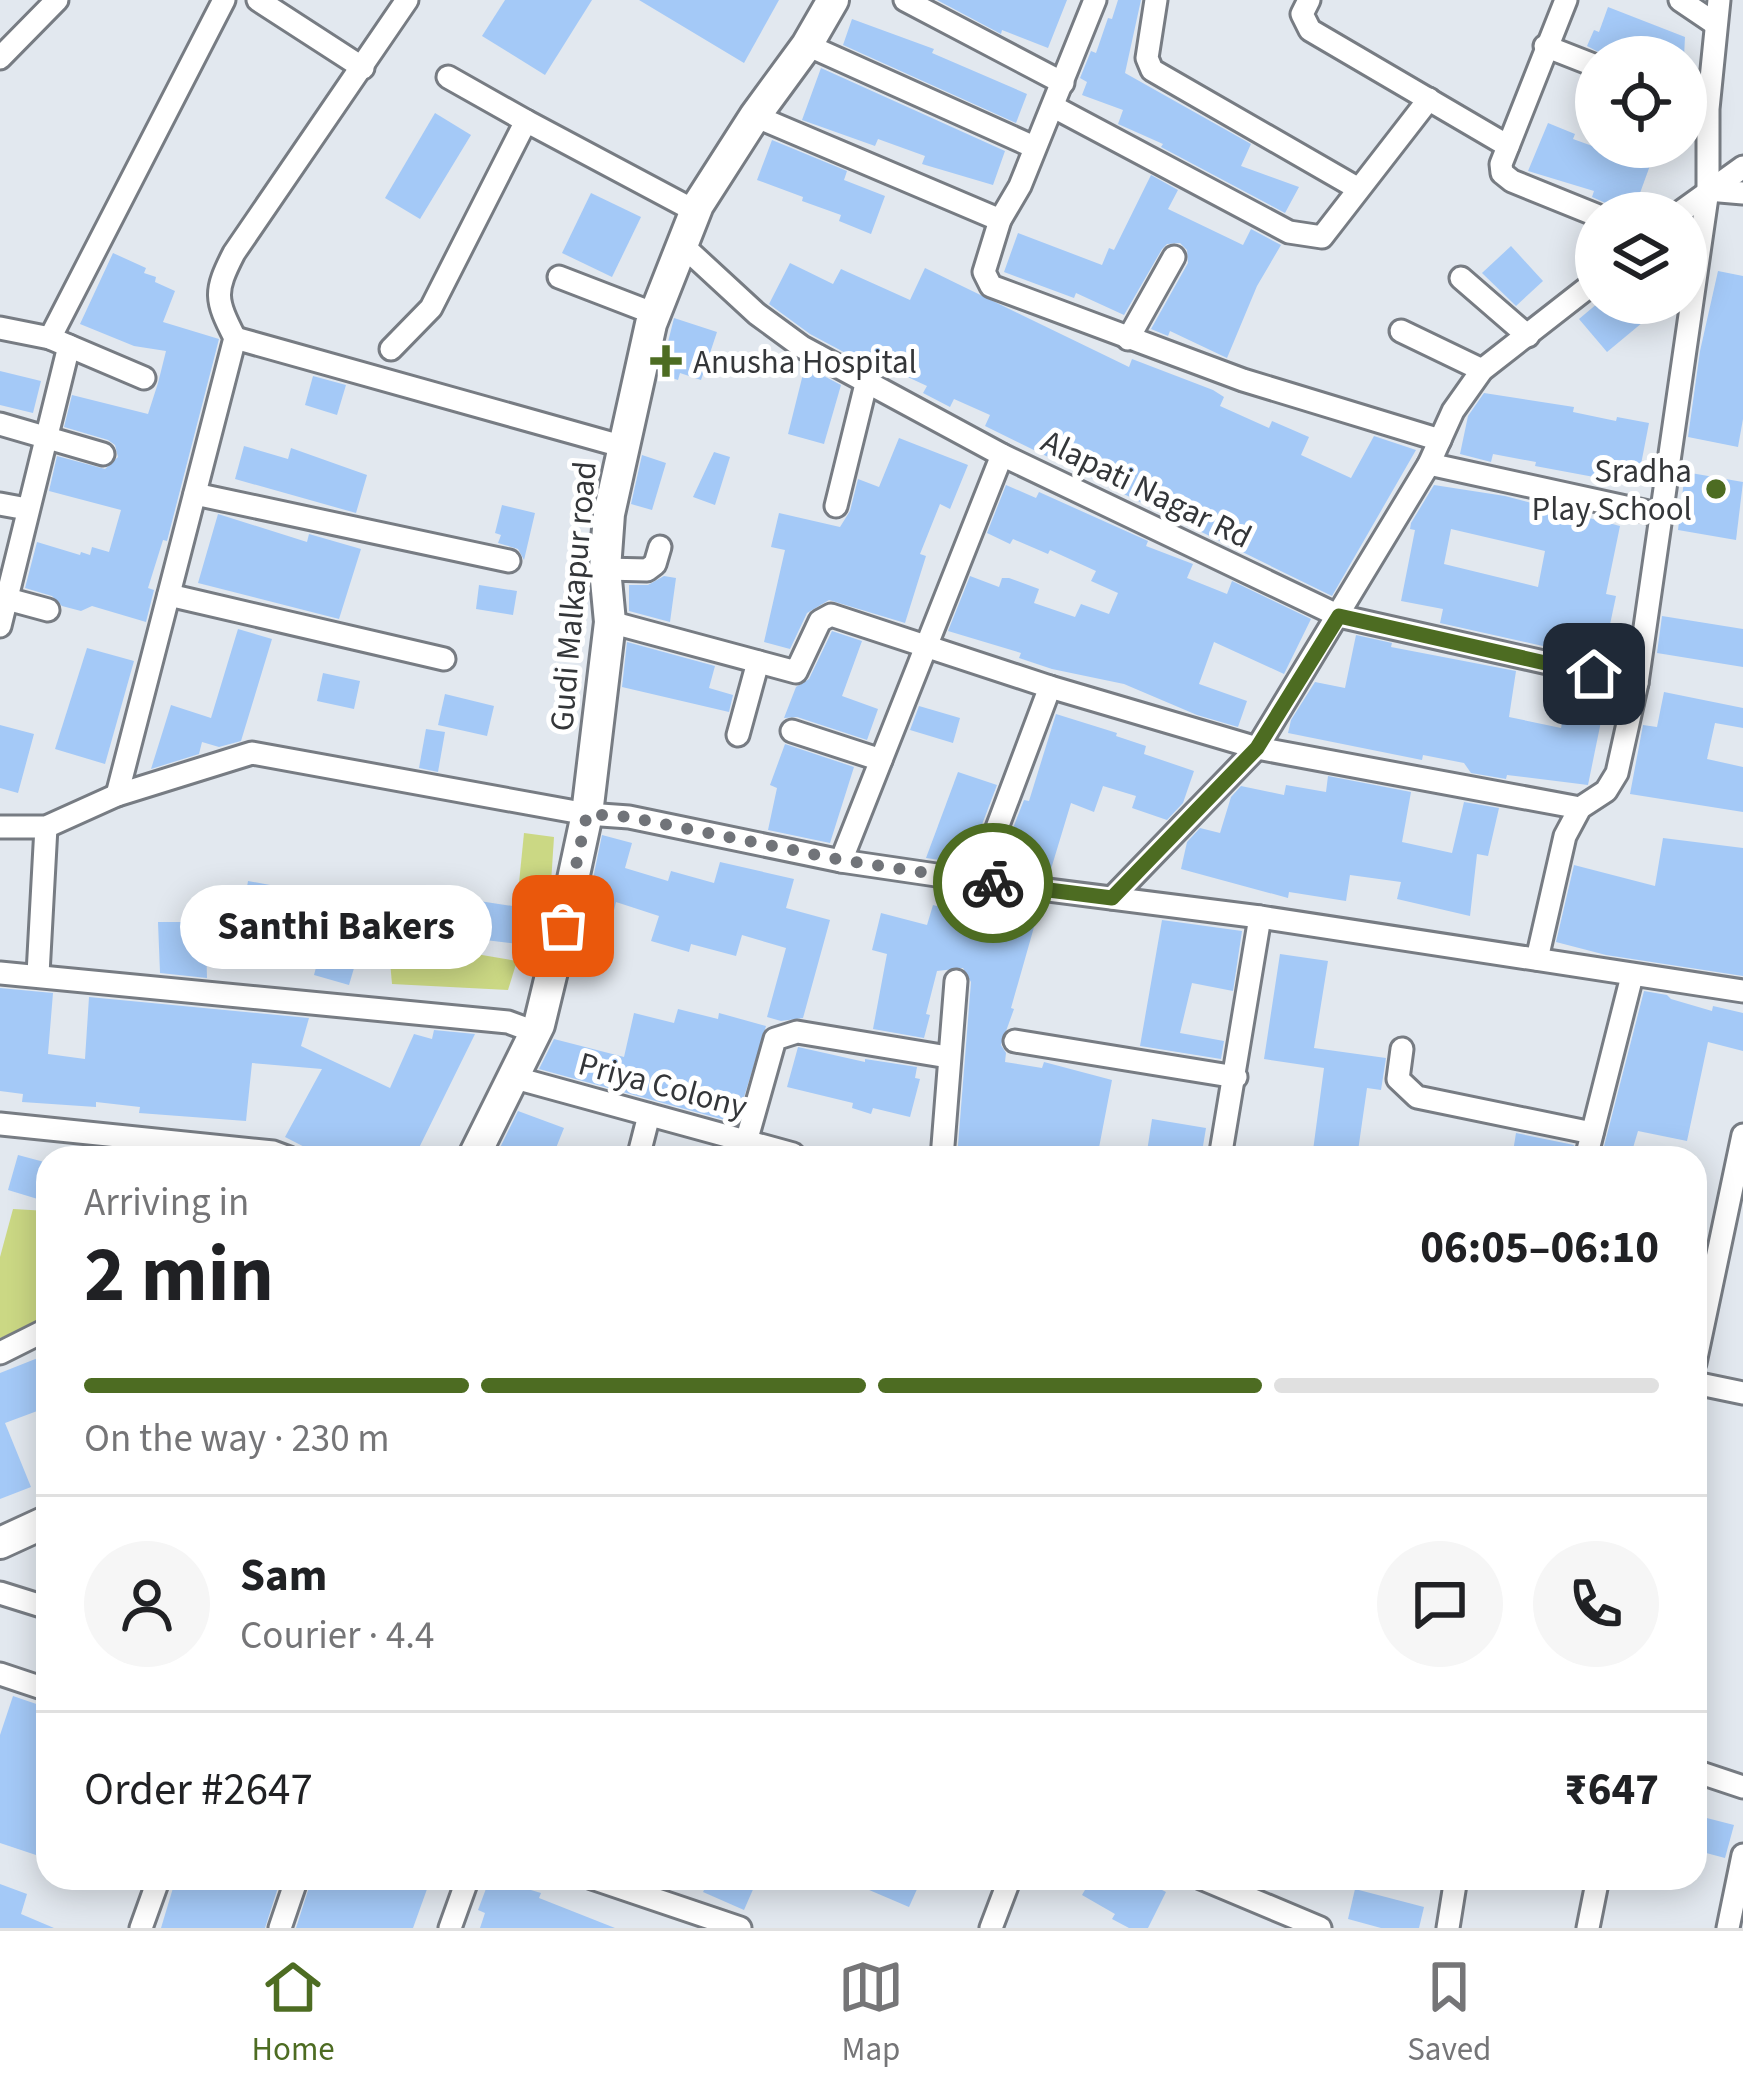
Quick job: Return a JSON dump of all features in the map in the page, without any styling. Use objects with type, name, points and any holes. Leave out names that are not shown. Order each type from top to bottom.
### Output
[{"type":"street","points":[[0,58],[57,0]]},
{"type":"street","points":[[0,626],[3,598],[46,438],[59,342],[224,0]]},
{"type":"street","points":[[258,0],[363,68]]},
{"type":"street","points":[[117,795],[236,338],[220,310],[217,286],[234,253],[407,0]]},
{"type":"street","name":"Gudi Malkapur road","points":[[479,1146],[535,1032],[587,814],[610,622],[605,568],[609,514],[655,314],[695,211],[833,0]]},
{"type":"street","points":[[905,0],[1063,83]]},
{"type":"street","points":[[1095,0],[1020,186],[1000,220],[984,272],[991,286],[1243,380],[1440,440]]},
{"type":"street","points":[[1156,0],[1147,58],[1152,70],[1357,188]]},
{"type":"street","points":[[1309,0],[1302,14],[1310,30],[1508,146]]},
{"type":"street","points":[[1566,0],[1508,146],[1502,173],[1575,206]]},
{"type":"street","points":[[1681,0],[1714,23]]},
{"type":"street","points":[[1537,959],[1565,836],[1580,808],[1606,791],[1617,773],[1636,683],[1708,190],[1708,109],[1719,0]]},
{"type":"street","points":[[807,45],[1034,147]]},
{"type":"street","points":[[1545,46],[1575,58]]},
{"type":"street","points":[[448,77],[695,211]]},
{"type":"street","points":[[1054,107],[1289,232],[1311,238],[1322,237],[1430,99]]},
{"type":"street","points":[[755,116],[1000,220]]},
{"type":"street","points":[[391,349],[431,308],[526,121]]},
{"type":"street","points":[[1705,192],[1743,167]]},
{"type":"street","points":[[1708,190],[1743,193]]},
{"type":"street","name":"Alapati Nagar Rd","points":[[680,243],[780,332],[1002,455],[1339,616],[1636,683]]},
{"type":"street","points":[[1128,339],[1174,257]]},
{"type":"street","points":[[559,277],[655,314]]},
{"type":"street","points":[[1461,278],[1528,336]]},
{"type":"street","points":[[1112,898],[1257,748],[1429,464],[1453,411],[1482,370],[1575,297]]},
{"type":"street","points":[[0,328],[59,342],[143,378]]},
{"type":"street","points":[[1401,331],[1482,370]]},
{"type":"street","points":[[236,338],[621,446]]},
{"type":"street","points":[[836,506],[867,380]]},
{"type":"street","points":[[0,424],[103,454]]},
{"type":"street","points":[[842,860],[1002,455]]},
{"type":"street","points":[[1429,464],[1662,515]]},
{"type":"street","points":[[195,494],[509,561]]},
{"type":"street","points":[[0,504],[27,509]]},
{"type":"street","points":[[605,568],[647,570],[657,560],[660,547]]},
{"type":"street","points":[[169,595],[444,659]]},
{"type":"street","points":[[3,598],[48,610]]},
{"type":"street","points":[[610,622],[796,672],[820,621],[831,614],[926,648],[1257,748],[1580,808]]},
{"type":"street","points":[[738,736],[758,662]]},
{"type":"street","points":[[976,881],[1050,687]]},
{"type":"street","points":[[792,731],[881,760]]},
{"type":"street","points":[[0,827],[46,827],[117,795],[252,753],[587,814],[629,817],[842,860],[1260,917],[1743,992]]},
{"type":"street","points":[[38,974],[46,827]]},
{"type":"street","points":[[1222,1146],[1260,917]]},
{"type":"street","points":[[0,973],[508,1022],[535,1032]]},
{"type":"street","points":[[1589,1146],[1632,976]]},
{"type":"street","points":[[943,1146],[956,981]]},
{"type":"street","points":[[746,1142],[775,1039],[796,1032],[949,1057]]},
{"type":"street","points":[[1015,1041],[1236,1077]]},
{"type":"street","points":[[1402,1049],[1398,1079],[1417,1097],[1592,1132]]},
{"type":"street","name":"Priya Colony","points":[[512,1077],[762,1146]]},
{"type":"street","points":[[641,1146],[649,1115]]},
{"type":"street","points":[[0,1124],[190,1146]]},
{"type":"street","points":[[1707,1307],[1743,1135]]},
{"type":"street","points":[[0,1353],[36,1335]]},
{"type":"street","points":[[1707,1386],[1743,1393]]},
{"type":"street","points":[[0,1543],[36,1527]]},
{"type":"street","points":[[0,1593],[36,1604]]},
{"type":"street","points":[[2,1682],[36,1688]]},
{"type":"street","points":[[1707,1775],[1743,1787]]},
{"type":"street","points":[[1728,1928],[1743,1856]]},
{"type":"street","points":[[140,1928],[154,1890]]},
{"type":"street","points":[[280,1928],[293,1890]]},
{"type":"street","points":[[450,1928],[464,1890]]},
{"type":"street","points":[[628,1890],[740,1928]]},
{"type":"street","points":[[991,1928],[1005,1890]]},
{"type":"street","points":[[1230,1890],[1320,1928]]},
{"type":"street","points":[[1448,1928],[1454,1890]]},
{"type":"street","points":[[1588,1928],[1596,1890]]},
{"type":"street","points":[[659,1928],[667,1903]]},
{"type":"green space","points":[[524,833],[554,837],[551,883],[519,883]]},
{"type":"green space","points":[[388,939],[517,961],[508,990],[392,984]]},
{"type":"green space","points":[[13,1209],[36,1210],[36,1324],[0,1338],[0,1257]]},
{"type":"building","points":[[505,0],[592,0],[545,75],[482,36]]},
{"type":"building","points":[[639,0],[779,0],[744,63]]},
{"type":"building","points":[[937,0],[1067,0],[1048,48],[1002,30],[1001,34]]},
{"type":"building","points":[[1118,0],[1141,0],[1125,73],[1251,144],[1241,166],[1299,187],[1285,213],[1118,124],[1123,110],[1082,95],[1087,82],[1080,78]]},
{"type":"building","points":[[1608,7],[1682,36],[1591,36],[1594,30],[1599,32]]},
{"type":"building","points":[[852,19],[934,49],[932,53],[1027,94],[1016,123],[843,45]]},
{"type":"building","points":[[821,68],[1005,151],[993,185],[922,164],[925,156],[878,139],[875,146],[802,120]]},
{"type":"building","points":[[435,113],[471,135],[420,219],[385,198]]},
{"type":"building","points":[[1548,123],[1575,134],[1575,168],[1649,168],[1640,192],[1594,192],[1528,171]]},
{"type":"building","points":[[772,140],[847,171],[844,180],[885,196],[871,234],[839,221],[841,215],[802,201],[803,197],[757,180]]},
{"type":"building","points":[[1151,175],[1178,190],[1168,209],[1243,245],[1251,229],[1281,245],[1257,286],[1227,358],[1170,331],[1168,336],[1151,329],[1188,263],[1187,250],[1180,243],[1162,249],[1124,315],[1076,293],[1074,298],[1004,272],[1018,233],[1102,265]]},
{"type":"building","points":[[591,193],[641,217],[612,277],[562,253]]},
{"type":"building","points":[[1511,246],[1543,281],[1516,306],[1482,273]]},
{"type":"building","points":[[113,253],[146,268],[144,273],[156,277],[155,282],[175,291],[163,322],[219,339],[167,541],[163,540],[148,588],[154,590],[146,622],[92,606],[81,611],[62,606],[52,596],[25,588],[37,542],[80,555],[90,555],[92,547],[109,552],[121,510],[49,491],[57,456],[105,469],[118,457],[108,440],[64,427],[72,395],[148,414],[158,383],[166,351],[134,346],[80,324]]},
{"type":"building","points":[[790,263],[833,284],[841,269],[910,300],[925,268],[1129,367],[1132,359],[1213,390],[1224,397],[1220,406],[1269,428],[1272,421],[1309,437],[1301,455],[1351,478],[1374,436],[1416,450],[1332,596],[985,426],[990,415],[954,399],[950,407],[923,393],[927,386],[871,360],[868,365],[810,334],[769,304]]},
{"type":"building","points":[[1718,271],[1743,276],[1743,419],[1738,447],[1688,437]]},
{"type":"building","points":[[674,318],[717,332],[701,380],[680,373],[678,380],[660,374]]},
{"type":"building","points":[[1583,324],[1641,324],[1607,352]]},
{"type":"building","points":[[805,366],[841,385],[824,444],[788,434]]},
{"type":"building","points":[[0,371],[41,381],[33,413],[0,405]]},
{"type":"building","points":[[313,376],[346,385],[337,415],[305,405]]},
{"type":"building","points":[[1484,393],[1574,407],[1573,412],[1616,421],[1617,417],[1649,423],[1637,485],[1493,454],[1491,462],[1460,454],[1468,416]]},
{"type":"building","points":[[899,438],[968,465],[950,509],[940,504],[920,554],[926,556],[905,623],[829,600],[807,613],[790,649],[764,642],[785,550],[771,547],[779,513],[840,527],[850,511],[858,479],[879,487]]},
{"type":"building","points":[[244,446],[288,459],[291,448],[367,475],[356,513],[235,479]]},
{"type":"building","points":[[714,452],[730,457],[715,505],[693,497]]},
{"type":"building","points":[[642,455],[666,463],[652,510],[631,504]]},
{"type":"building","points":[[1685,472],[1743,482],[1736,540],[1678,530]]},
{"type":"building","points":[[1006,485],[1036,498],[1039,492],[1193,564],[1187,578],[1227,594],[1232,581],[1311,619],[1284,674],[1214,642],[1199,684],[1247,701],[1238,727],[1124,684],[1052,669],[1019,658],[1021,653],[948,631],[970,576],[999,587],[1002,578],[1009,578],[1039,589],[1034,603],[1075,617],[1081,604],[1109,614],[1118,593],[1091,581],[1096,571],[1050,550],[1048,554],[1013,539],[1010,544],[987,533]]},
{"type":"building","points":[[1434,485],[1505,496],[1620,526],[1606,594],[1616,596],[1608,634],[1570,627],[1565,651],[1440,623],[1443,609],[1401,601],[1415,530],[1410,529]],"holes":[[[1451,529],[1545,551],[1538,587],[1444,564]]]},
{"type":"building","points":[[502,505],[535,513],[524,560],[518,549],[498,543],[501,535],[495,533]]},
{"type":"building","points":[[218,514],[307,542],[309,534],[361,549],[339,619],[198,583]]},
{"type":"building","points":[[664,576],[676,578],[670,622],[629,611],[629,585],[648,585]]},
{"type":"building","points":[[479,585],[517,591],[513,615],[476,609]]},
{"type":"building","points":[[1662,616],[1743,629],[1743,667],[1657,653]]},
{"type":"building","points":[[238,629],[272,639],[241,741],[219,747],[202,742],[199,754],[151,769],[171,705],[211,718]]},
{"type":"building","points":[[832,631],[862,641],[842,696],[878,709],[867,740],[797,717],[784,718],[796,687],[809,679]]},
{"type":"building","points":[[1356,635],[1392,643],[1391,647],[1516,671],[1509,717],[1561,728],[1570,684],[1607,692],[1588,785],[1471,773],[1464,763],[1423,755],[1422,760],[1288,733],[1315,682],[1345,688]]},
{"type":"building","points":[[627,642],[715,666],[709,688],[733,695],[729,712],[622,687]]},
{"type":"building","points":[[87,648],[134,661],[105,764],[55,749]]},
{"type":"building","points":[[323,673],[360,681],[354,709],[317,701]]},
{"type":"building","points":[[1664,692],[1743,708],[1743,728],[1715,723],[1707,759],[1743,767],[1743,812],[1630,794],[1643,725],[1657,727]]},
{"type":"building","points":[[445,694],[494,706],[487,736],[438,725]]},
{"type":"building","points":[[919,706],[960,718],[953,743],[910,730]]},
{"type":"building","points":[[1056,714],[1117,733],[1146,746],[1144,754],[1194,771],[1183,803],[1167,820],[1132,808],[1136,796],[1103,786],[1094,812],[1071,803],[1051,869],[1009,857],[1017,829],[1013,828],[1024,800],[1029,801]]},
{"type":"building","points":[[0,725],[34,734],[18,793],[0,788]]},
{"type":"building","points":[[426,729],[445,732],[438,772],[419,768]]},
{"type":"building","points":[[785,744],[854,767],[830,843],[768,830],[777,788],[770,785]]},
{"type":"building","points":[[958,772],[997,785],[967,864],[926,858]]},
{"type":"building","points":[[1328,776],[1411,792],[1402,842],[1452,853],[1464,802],[1499,808],[1488,856],[1477,854],[1470,916],[1397,899],[1401,882],[1350,875],[1346,901],[1289,892],[1288,898],[1181,869],[1187,842],[1200,828],[1220,833],[1231,797],[1241,786],[1284,795],[1286,785],[1326,792]]},
{"type":"building","points":[[602,835],[632,843],[625,868],[668,881],[671,871],[714,883],[720,862],[794,879],[786,908],[830,920],[803,1018],[781,1021],[767,1017],[786,948],[742,935],[736,956],[691,944],[689,952],[651,941],[659,916],[616,902],[614,910],[588,903]]},
{"type":"building","points":[[1663,838],[1743,848],[1743,976],[1606,955],[1556,942],[1574,865],[1655,886]]},
{"type":"building","points":[[248,881],[324,895],[318,928],[362,941],[349,985],[314,975],[318,960],[206,940],[207,978],[160,973],[158,922],[241,922]]},
{"type":"building","points":[[415,891],[538,910],[535,946],[410,931]]},
{"type":"building","points":[[933,905],[983,919],[985,911],[1038,913],[1001,1045],[1005,1062],[1042,1068],[1044,1062],[1112,1080],[1099,1146],[958,1146],[971,982],[963,968],[937,971],[924,1038],[873,1029],[887,954],[872,950],[881,913],[927,925]]},
{"type":"building","points":[[1162,920],[1242,931],[1233,991],[1192,983],[1180,1033],[1224,1041],[1221,1059],[1140,1046]]},
{"type":"building","points":[[1280,954],[1328,961],[1314,1048],[1386,1058],[1381,1090],[1367,1088],[1359,1146],[1314,1146],[1324,1068],[1264,1059]]},
{"type":"building","points":[[0,988],[53,993],[48,1054],[85,1059],[89,997],[309,1018],[301,1046],[390,1088],[414,1034],[432,1039],[434,1030],[475,1034],[420,1146],[303,1146],[285,1137],[322,1069],[252,1063],[246,1121],[139,1113],[140,1107],[96,1102],[96,1107],[22,1102],[23,1094],[0,1091]]},
{"type":"building","points":[[1644,991],[1712,1011],[1713,1006],[1743,1013],[1743,1051],[1708,1042],[1687,1141],[1638,1131],[1634,1146],[1604,1146]]},
{"type":"building","points":[[678,1009],[718,1019],[719,1013],[766,1026],[736,1123],[539,1069],[554,1039],[624,1057],[634,1013],[674,1023]]},
{"type":"building","points":[[798,1047],[865,1062],[917,1067],[915,1078],[920,1079],[910,1117],[873,1108],[871,1114],[852,1108],[853,1103],[787,1087]]},
{"type":"building","points":[[518,1111],[564,1128],[557,1146],[501,1146]]},
{"type":"building","points":[[1152,1119],[1206,1128],[1203,1146],[1148,1146]]},
{"type":"building","points":[[1516,1133],[1574,1145],[1574,1146],[1514,1146]]},
{"type":"building","points":[[18,1155],[36,1160],[36,1198],[8,1190]]},
{"type":"building","points":[[36,1359],[36,1411],[5,1423],[31,1487],[0,1499],[0,1373]]},
{"type":"building","points":[[13,1696],[36,1704],[36,1855],[0,1843],[0,1735]]},
{"type":"building","points":[[1707,1818],[1734,1825],[1725,1858],[1707,1853]]},
{"type":"building","points":[[0,1884],[27,1894],[21,1914],[54,1928],[0,1928]]},
{"type":"building","points":[[172,1890],[277,1890],[265,1928],[161,1928]]},
{"type":"building","points":[[308,1890],[427,1890],[413,1928],[296,1928]]},
{"type":"building","points":[[486,1890],[531,1890],[541,1893],[539,1898],[615,1928],[480,1928],[485,1913],[478,1910]]},
{"type":"building","points":[[704,1890],[753,1890],[744,1910]]},
{"type":"building","points":[[869,1890],[917,1890],[909,1907]]},
{"type":"building","points":[[1085,1890],[1166,1892],[1148,1928],[1129,1928],[1082,1895]]},
{"type":"building","points":[[1355,1890],[1424,1907],[1419,1928],[1381,1928],[1348,1919]]},
{"type":"way so far","points":[[563,926],[587,814],[629,817],[842,860],[993,883]]},
{"type":"place","name":"Anusha Hospital","points":[[666,361]]},
{"type":"place","name":"Sradha Play School","points":[[1716,489]]},
{"type":"place","name":"Santhi Bakers","points":[[563,926]]},
{"type":"route","points":[[993,883],[1112,898],[1257,748],[1339,616],[1594,674]]}]
